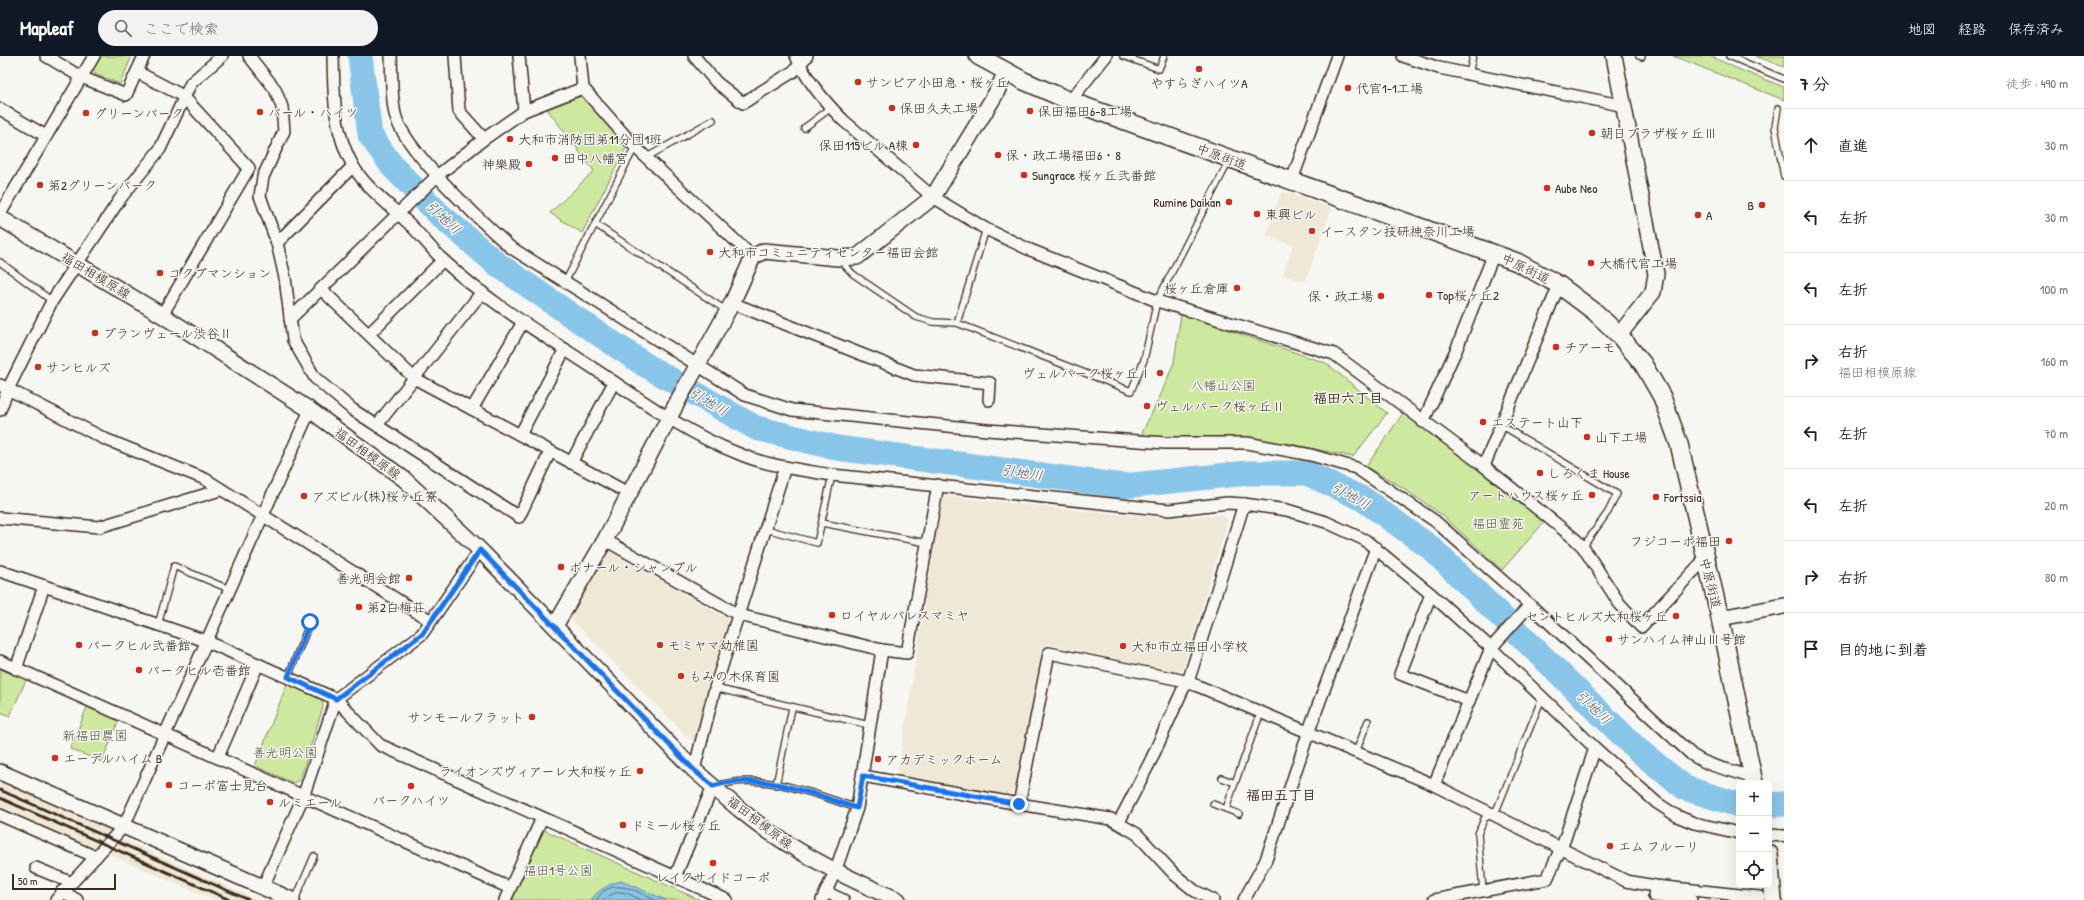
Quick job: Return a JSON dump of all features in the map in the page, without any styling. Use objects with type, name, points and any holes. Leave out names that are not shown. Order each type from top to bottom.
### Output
[{"type":"main road","name":"中原街道","points":[[978,56],[1006,72],[1070,101],[1494,253],[1538,271],[1595,312],[1619,335],[1643,364],[1662,397],[1679,444],[1720,618],[1752,780]]},
{"type":"main road","points":[[1766,898],[1767,888]]},
{"type":"street","points":[[46,56],[81,77],[126,95],[144,56]]},
{"type":"street","points":[[0,214],[94,56]]},
{"type":"street","points":[[0,410],[4,387],[52,301],[120,199],[160,149],[191,83],[222,56]]},
{"type":"street","points":[[249,56],[275,89],[282,107],[284,132],[263,177],[260,196],[276,243],[285,278],[293,340],[315,378],[353,410],[520,517],[550,452]]},
{"type":"street","points":[[333,56],[334,111],[343,145],[353,166],[367,183],[443,260],[482,292],[565,350],[669,418],[718,445],[739,454],[785,467],[832,475],[1169,510],[1227,503],[1244,504],[1287,510],[1326,522],[1365,540],[1431,594],[1491,648],[1595,748],[1657,803],[1677,816],[1706,827],[1736,832]]},
{"type":"street","points":[[391,56],[395,115],[406,139],[434,179],[510,247],[565,282],[695,370],[745,395],[792,410],[987,430],[1166,443],[1247,443],[1311,455],[1356,468],[1435,521],[1530,605],[1692,755],[1704,764],[1741,774],[1752,780]]},
{"type":"street","points":[[456,56],[459,111],[484,139]]},
{"type":"street","points":[[519,56],[524,111]]},
{"type":"street","points":[[580,56],[583,88],[635,147],[753,257]]},
{"type":"street","points":[[694,56],[716,82],[743,103],[794,71],[797,60]]},
{"type":"street","points":[[797,60],[807,56]]},
{"type":"street","points":[[1070,101],[1106,56]]},
{"type":"street","points":[[1292,180],[1337,56]]},
{"type":"street","points":[[1614,56],[1625,106],[1656,274],[1653,292],[1619,335]]},
{"type":"street","points":[[1408,57],[1439,68],[1625,106]]},
{"type":"street","points":[[797,60],[831,108],[933,197],[986,229],[1028,249],[1157,301],[1334,354],[1423,422],[1484,466],[1576,538],[1619,603],[1641,627],[1705,559]]},
{"type":"street","points":[[137,72],[184,96],[249,168],[162,315]]},
{"type":"street","points":[[555,626],[606,540],[676,404],[729,307],[753,257],[764,251],[838,258],[857,257],[933,197],[1006,72]]},
{"type":"street","points":[[290,319],[434,179],[484,139],[524,111],[583,88]]},
{"type":"street","points":[[0,109],[46,136]]},
{"type":"street","points":[[276,243],[353,166]]},
{"type":"street","name":"福田相模原線","points":[[0,218],[78,263],[162,315],[310,410],[404,479],[480,550],[694,770],[776,837],[834,872],[898,900]]},
{"type":"street","points":[[1423,422],[1457,348],[1494,253]]},
{"type":"street","points":[[369,334],[443,260]]},
{"type":"street","points":[[1484,466],[1559,285]]},
{"type":"street","points":[[321,289],[414,378],[630,494]]},
{"type":"street","points":[[377,425],[482,292]]},
{"type":"street","points":[[729,307],[914,375],[990,383],[989,400]]},
{"type":"street","points":[[472,409],[524,322]]},
{"type":"street","points":[[520,435],[565,350]]},
{"type":"street","points":[[571,463],[614,382]]},
{"type":"street","points":[[4,387],[105,439],[205,479],[220,490],[432,621]]},
{"type":"street","points":[[77,900],[59,896],[70,882],[96,857],[124,826],[310,410]]},
{"type":"street","points":[[694,770],[715,688],[785,467]]},
{"type":"street","points":[[606,540],[739,615],[882,650],[907,653],[926,543],[938,485]]},
{"type":"street","points":[[0,518],[99,527],[220,490]]},
{"type":"street","points":[[1119,822],[1152,760],[1183,689],[1188,682],[1244,504]]},
{"type":"street","points":[[1244,900],[1266,860],[1309,732],[1376,548]]},
{"type":"street","points":[[263,887],[303,797],[336,699],[422,634],[480,550]]},
{"type":"street","points":[[0,571],[206,641],[288,677],[336,699],[380,745],[727,900]]},
{"type":"street","points":[[16,669],[44,586]]},
{"type":"street","points":[[1431,594],[1400,674],[1469,701]]},
{"type":"street","points":[[1434,785],[1491,648],[1530,605]]},
{"type":"street","points":[[1720,618],[1784,606]]},
{"type":"street","points":[[843,900],[824,896],[857,808],[882,650]]},
{"type":"street","points":[[1019,804],[1049,653],[1188,682],[1434,785],[1561,850],[1654,894],[1691,900]]},
{"type":"street","points":[[0,662],[218,757],[303,797],[510,888]]},
{"type":"street","points":[[218,757],[258,664]]},
{"type":"street","points":[[1434,900],[1547,879],[1561,850],[1595,748]]},
{"type":"street","points":[[0,772],[292,900]]},
{"type":"street","points":[[863,776],[1111,819],[1119,822],[1137,834],[1175,875],[1195,891],[1214,900]]},
{"type":"street","points":[[675,877],[713,786]]},
{"type":"street","points":[[0,815],[96,857]]},
{"type":"street","points":[[505,900],[542,818]]},
{"type":"street","points":[[1772,835],[1784,836]]},
{"type":"street","points":[[36,868],[70,882]]},
{"type":"street","points":[[1654,894],[1766,898]]},
{"type":"lane","points":[[1122,56],[1159,69],[1164,56]]},
{"type":"lane","points":[[1469,74],[1473,56]]},
{"type":"lane","points":[[1729,56],[1784,78]]},
{"type":"lane","points":[[804,128],[831,108]]},
{"type":"lane","points":[[1778,108],[1775,127],[1784,177]]},
{"type":"lane","points":[[647,157],[713,120]]},
{"type":"lane","points":[[565,282],[635,147]]},
{"type":"lane","points":[[838,258],[853,274],[916,317],[933,322],[957,324],[1130,391],[1144,360],[1157,301],[1230,159]]},
{"type":"lane","points":[[595,224],[729,307]]},
{"type":"lane","points":[[957,324],[986,229]]},
{"type":"lane","points":[[0,262],[7,265],[52,301]]},
{"type":"lane","points":[[1501,425],[1617,494],[1608,512],[1583,547]]},
{"type":"lane","points":[[766,529],[817,543],[832,475]]},
{"type":"lane","points":[[822,524],[926,543]]},
{"type":"lane","points":[[158,625],[174,566],[229,589]]},
{"type":"lane","points":[[288,677],[310,622]]},
{"type":"lane","points":[[715,688],[792,708],[869,725]]},
{"type":"lane","points":[[1483,890],[1478,834],[1484,819],[1497,809],[1542,698]]},
{"type":"lane","points":[[776,785],[792,708]]},
{"type":"lane","points":[[1226,809],[1261,712]]},
{"type":"lane","points":[[1356,752],[1368,721]]},
{"type":"lane","points":[[1222,778],[1235,783]]},
{"type":"lane","points":[[713,786],[725,782],[742,781],[776,785],[857,808]]},
{"type":"lane","points":[[1212,804],[1239,814]]},
{"type":"lane","points":[[295,900],[314,856]]},
{"type":"shaded area","name":"イースタン技研神奈川工場","points":[[1282,191],[1332,208],[1305,282],[1283,275],[1293,245],[1266,236]]},
{"type":"shaded area","name":"大和市立福田小学校","points":[[942,496],[1165,518],[1223,515],[1228,520],[1183,669],[1178,672],[1048,644],[1042,648],[1017,787],[1009,795],[897,776]]},
{"type":"shaded area","name":"モミヤマ幼稚園","points":[[608,551],[730,620],[694,743],[569,617]]},
{"type":"shaded area","points":[[0,778],[114,829],[95,850],[0,808]]},
{"type":"shaded area","points":[[116,836],[258,900],[214,900],[104,852]]},
{"type":"green space","points":[[97,56],[132,56],[120,84],[95,74],[91,66]]},
{"type":"green space","points":[[1673,56],[1710,56],[1784,87],[1784,100]]},
{"type":"green space","points":[[1756,56],[1784,56],[1784,67]]},
{"type":"green space","points":[[581,96],[627,146],[582,233],[550,213],[594,171],[547,109]]},
{"type":"green space","name":"八幡山公園","points":[[1181,314],[1326,363],[1387,413],[1353,457],[1286,443],[1140,437],[1162,392],[1174,362]]},
{"type":"green space","name":"福田霊苑","points":[[1403,413],[1546,520],[1502,570],[1442,515],[1400,486],[1366,467]]},
{"type":"green space","points":[[0,669],[26,680],[10,716],[0,712]]},
{"type":"green space","name":"善光明公園","points":[[287,684],[322,699],[323,707],[300,780],[293,783],[255,766]]},
{"type":"green space","name":"新福田農園","points":[[87,707],[119,720],[102,762],[70,749]]},
{"type":"green space","name":"福田1号公園","points":[[544,830],[700,900],[510,900]]},
{"type":"water","points":[[621,881],[666,900],[591,900],[604,888]]},
{"type":"waterway","name":"引地川","points":[[360,56],[370,135],[393,167],[440,215],[497,264],[578,320],[647,366],[756,428],[837,448],[1123,486],[1248,473],[1306,473],[1363,499],[1431,548],[1638,750],[1685,788],[1736,804]]},
{"type":"waterway","name":"引地川","points":[[1772,805],[1784,804]]},
{"type":"railway","points":[[0,790],[249,900]]},
{"type":"railway","points":[[0,798],[230,900]]},
{"type":"place","name":"やすらぎハイツA","points":[[1199,69]]},
{"type":"place","name":"サンピア小田急・桜ヶ丘","points":[[858,82]]},
{"type":"place","name":"代官1-1工場","points":[[1348,88]]},
{"type":"place","name":"保田久夫工場","points":[[892,108]]},
{"type":"place","name":"保田福田6-8工場","points":[[1030,111]]},
{"type":"place","name":"パール・ハイツ","points":[[260,112]]},
{"type":"place","name":"グリーンパーク","points":[[86,113]]},
{"type":"place","name":"朝日プラザ桜ヶ丘Ⅲ","points":[[1592,133]]},
{"type":"place","name":"大和市消防団第11分団1班","points":[[510,139]]},
{"type":"place","name":"保田115ビル A棟","points":[[916,145]]},
{"type":"place","name":"保・政工場福田6・8","points":[[998,155]]},
{"type":"place","name":"田中八幡宮","points":[[555,158]]},
{"type":"place","name":"神樂殿","points":[[529,164]]},
{"type":"place","name":"Sungrace 桜ヶ丘弐番館","points":[[1024,175]]},
{"type":"place","name":"第2グリーンパーク","points":[[40,185]]},
{"type":"place","name":"Aube Neo","points":[[1547,188]]},
{"type":"place","name":"Rumine Daikan","points":[[1229,202]]},
{"type":"place","name":"B","points":[[1762,205]]},
{"type":"place","name":"東興ビル","points":[[1257,214]]},
{"type":"place","name":"A","points":[[1698,215]]},
{"type":"place","name":"イースタン技研神奈川工場","points":[[1312,231]]},
{"type":"place","name":"大和市コミュニティセンター福田会館","points":[[710,252]]},
{"type":"place","name":"大橋代官工場","points":[[1591,263]]},
{"type":"place","name":"コクブマンション","points":[[160,273]]},
{"type":"place","name":"桜ヶ丘倉庫","points":[[1237,288]]},
{"type":"place","name":"Top桜ヶ丘2","points":[[1429,295]]},
{"type":"place","name":"保・政工場","points":[[1381,296]]},
{"type":"place","name":"プランヴェール渋谷Ⅱ","points":[[95,333]]},
{"type":"place","name":"チアーモ","points":[[1556,347]]},
{"type":"place","name":"サンヒルズ","points":[[38,367]]},
{"type":"place","name":"ヴェルパーク桜ヶ丘Ⅰ","points":[[1160,373]]},
{"type":"place","name":"ヴェルパーク桜ヶ丘Ⅱ","points":[[1147,406]]},
{"type":"place","name":"エステート山下","points":[[1483,422]]},
{"type":"place","name":"山下工場","points":[[1587,437]]},
{"type":"place","name":"しろくま House","points":[[1540,473]]},
{"type":"place","name":"アートハウス桜ヶ丘","points":[[1592,495]]},
{"type":"place","name":"アズビル(株)桜ヶ丘寮","points":[[304,496]]},
{"type":"place","name":"Fortssia","points":[[1656,497]]},
{"type":"place","name":"フジコーポ福田","points":[[1729,541]]},
{"type":"place","name":"ボナール・シャンブル","points":[[561,567]]},
{"type":"place","name":"善光明会館","points":[[409,578]]},
{"type":"place","name":"第2白梅荘","points":[[359,607]]},
{"type":"place","name":"ロイヤルパレスマミヤ","points":[[832,615]]},
{"type":"place","name":"セントヒルズ大和桜ヶ丘","points":[[1676,616]]},
{"type":"place","name":"サンハイム神山Ⅲ号館","points":[[1609,639]]},
{"type":"place","name":"パークヒル弐番館","points":[[79,645]]},
{"type":"place","name":"モミヤマ幼稚園","points":[[660,645]]},
{"type":"place","name":"大和市立福田小学校","points":[[1123,646]]},
{"type":"place","name":"パークヒル壱番館","points":[[139,670]]},
{"type":"place","name":"もみの木保育園","points":[[681,676]]},
{"type":"place","name":"サンモールフラット","points":[[532,717]]},
{"type":"place","name":"エーデルハイム B","points":[[55,758]]},
{"type":"place","name":"アカデミックホーム","points":[[878,759]]},
{"type":"place","name":"ライオンズヴィアーレ大和桜ヶ丘","points":[[640,771]]},
{"type":"place","name":"コーポ富士見台","points":[[169,785]]},
{"type":"place","name":"パークハイツ","points":[[411,786]]},
{"type":"place","name":"ルミエール","points":[[270,802]]},
{"type":"place","name":"ドミール桜ヶ丘","points":[[623,825]]},
{"type":"place","name":"エム フルーリ","points":[[1610,846]]},
{"type":"place","name":"レイクサイドコーポ","points":[[713,863]]},
{"type":"district","name":"福田六丁目","points":[[1348,397]]},
{"type":"district","name":"福田五丁目","points":[[1281,794]]},
{"type":"route","points":[[310,622],[288,677],[336,699],[422,634],[480,550],[694,770],[713,786],[725,782],[742,781],[776,785],[810,793],[857,808],[863,776],[1019,804]]}]
